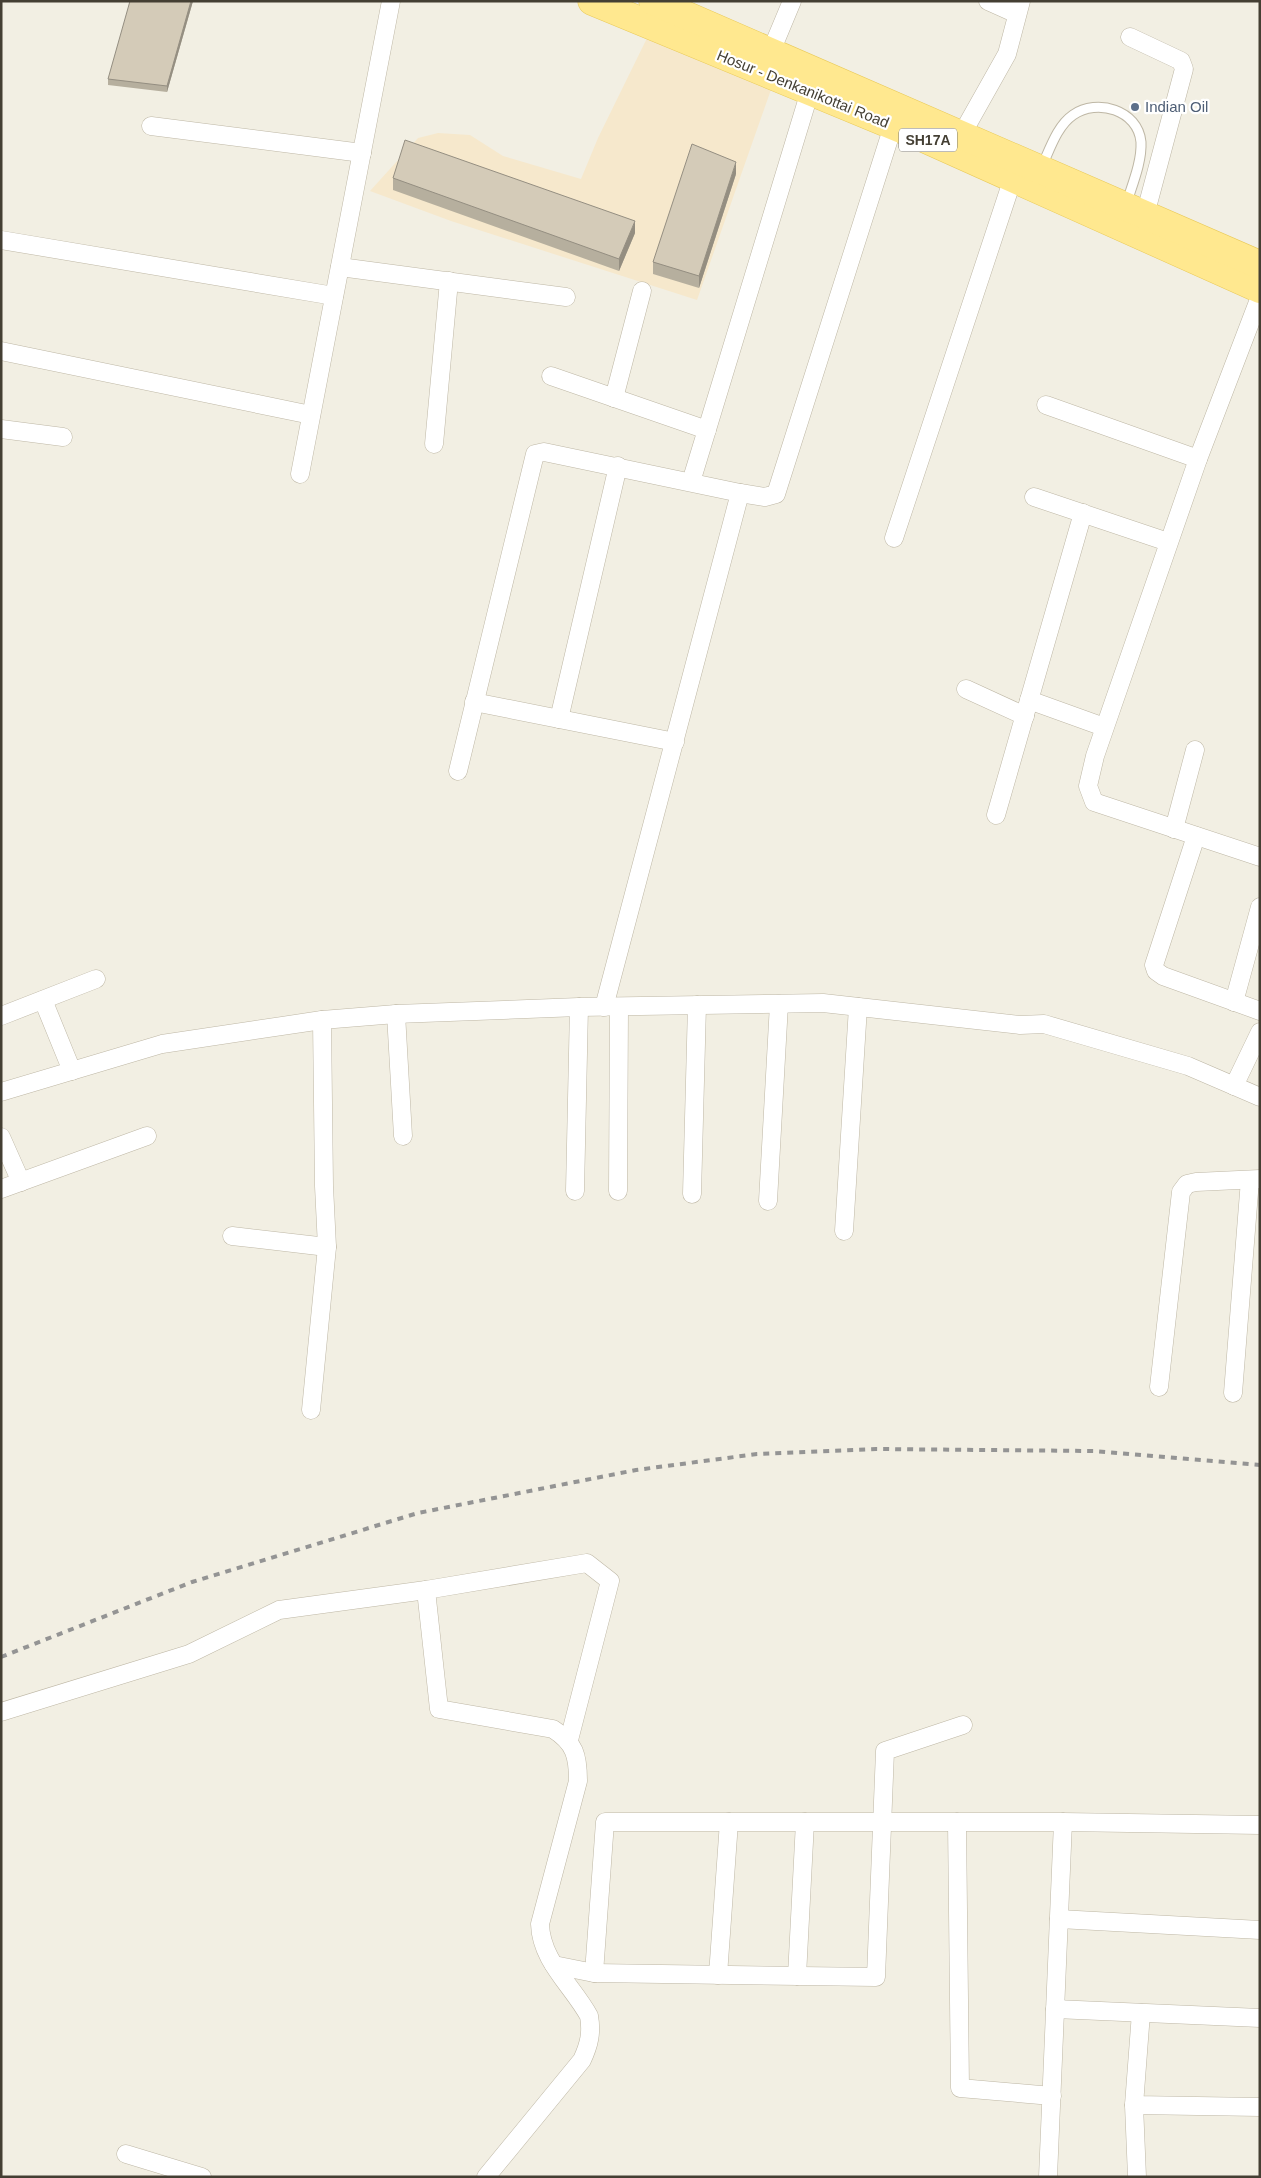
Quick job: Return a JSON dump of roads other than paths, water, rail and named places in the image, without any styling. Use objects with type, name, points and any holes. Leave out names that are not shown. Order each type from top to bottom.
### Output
[{"type":"main road","name":"Hosur - Denkanikottai Road","points":[[592,1],[767,62],[962,134],[1041,169],[1130,216],[1260,289]]},
{"type":"main road","name":"Hosur - Denkanikottai Road","points":[[653,1],[767,62],[810,92],[1013,178],[1130,216],[1260,265]]},
{"type":"street","points":[[300,474],[391,1]]},
{"type":"street","points":[[767,62],[792,1]]},
{"type":"street","points":[[962,134],[1007,54],[1019,8],[988,1]]},
{"type":"street","points":[[1130,37],[1181,61],[1184,70],[1130,216]]},
{"type":"street","points":[[691,482],[810,92]]},
{"type":"street","points":[[151,126],[362,153]]},
{"type":"street","points":[[458,771],[533,457],[544,452],[740,493],[771,496],[779,488],[893,126]]},
{"type":"street","points":[[894,538],[1013,178]]},
{"type":"street","points":[[1,240],[334,296]]},
{"type":"street","points":[[340,267],[566,297]]},
{"type":"street","points":[[434,444],[449,281]]},
{"type":"street","points":[[614,398],[642,291]]},
{"type":"street","points":[[1260,297],[1168,542],[1104,727],[1088,786],[1094,802],[1260,857]]},
{"type":"street","points":[[1,351],[311,415]]},
{"type":"street","points":[[551,376],[707,430]]},
{"type":"street","points":[[1046,405],[1198,459]]},
{"type":"street","points":[[1,429],[63,436]]},
{"type":"street","points":[[559,719],[618,466]]},
{"type":"street","points":[[618,1191],[611,1007],[674,742],[740,493]]},
{"type":"street","points":[[1034,497],[1168,542]]},
{"type":"street","points":[[996,815],[1083,513]]},
{"type":"street","points":[[966,689],[1027,708],[1104,727]]},
{"type":"street","points":[[474,702],[674,742]]},
{"type":"street","points":[[1174,829],[1195,750]]},
{"type":"street","points":[[1196,836],[1154,965],[1156,971],[1163,976],[1260,1011]]},
{"type":"street","points":[[1234,1002],[1260,907]]},
{"type":"street","points":[[1,1016],[96,979]]},
{"type":"street","points":[[43,1000],[72,1071]]},
{"type":"street","points":[[1,1092],[162,1044],[322,1020],[396,1014],[579,1007],[823,1003],[1020,1025],[1044,1024],[1188,1066],[1260,1097]]},
{"type":"street","points":[[768,1201],[779,1004]]},
{"type":"street","points":[[692,1194],[697,1005]]},
{"type":"street","points":[[575,1191],[579,1007]]},
{"type":"street","points":[[844,1231],[858,1007]]},
{"type":"street","points":[[396,1014],[403,1136]]},
{"type":"street","points":[[311,1410],[327,1247],[324,1186],[322,1020]]},
{"type":"street","points":[[1234,1086],[1260,1032]]},
{"type":"street","points":[[1,1189],[147,1136]]},
{"type":"street","points":[[1,1137],[21,1182]]},
{"type":"street","points":[[1159,1387],[1181,1192],[1187,1184],[1196,1182],[1255,1179],[1233,1393]]},
{"type":"street","points":[[232,1236],[327,1247]]},
{"type":"street","points":[[1,1712],[189,1654],[279,1610],[426,1590],[587,1563],[610,1581],[569,1740]]},
{"type":"street","points":[[426,1590],[439,1709],[553,1729],[569,1740],[578,1764],[578,1781],[540,1924],[540,1936],[545,1951],[589,2016],[591,2028],[589,2044],[582,2060],[486,2177]]},
{"type":"street","points":[[554,1965],[594,1974],[876,1977],[884,1822],[885,1751],[963,1725]]},
{"type":"street","points":[[594,1974],[605,1822],[1063,1822],[1260,1825]]},
{"type":"street","points":[[718,1975],[729,1822]]},
{"type":"street","points":[[797,1976],[805,1822]]},
{"type":"street","points":[[957,1822],[960,2088],[1052,2096]]},
{"type":"street","points":[[1048,2177],[1063,1822]]},
{"type":"street","points":[[1059,1919],[1260,1930]]},
{"type":"street","points":[[1055,2009],[1260,2018]]},
{"type":"street","points":[[1137,2177],[1134,2105],[1142,2012]]},
{"type":"street","points":[[1134,2105],[1260,2107]]},
{"type":"street","points":[[126,2154],[202,2177]]},
{"type":"lane","points":[[1041,169],[1054,140],[1072,115],[1088,106],[1106,108],[1124,114],[1132,120],[1141,141],[1130,216]]},
{"type":"railway","points":[[1,1657],[192,1582],[418,1513],[636,1470],[757,1454],[876,1449],[1094,1451],[1260,1465]]},
{"type":"place","name":"Indian Oil","points":[[1135,107]]}]
